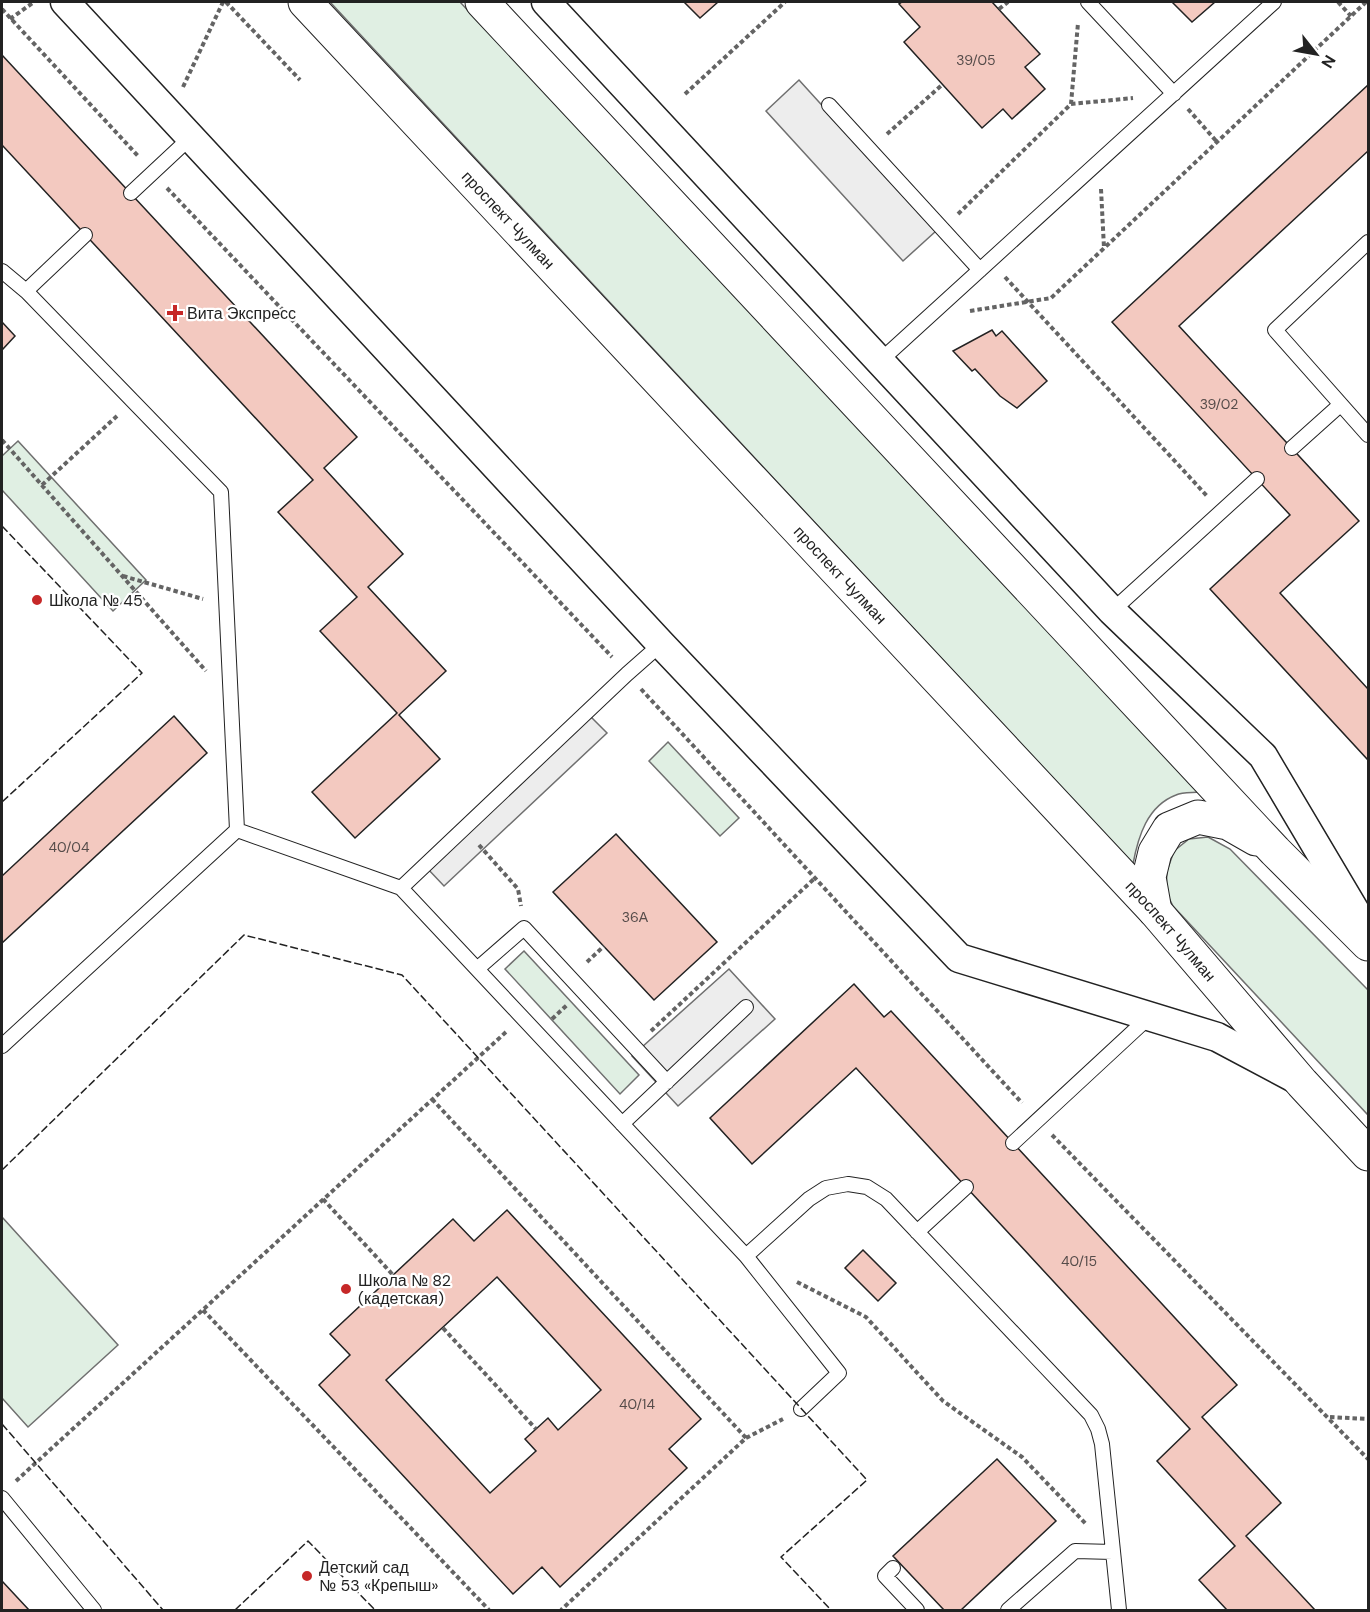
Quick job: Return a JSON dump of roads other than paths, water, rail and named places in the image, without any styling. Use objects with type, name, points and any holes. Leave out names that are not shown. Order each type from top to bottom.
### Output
[{"type":"main road","name":"проспект Чулман","points":[[305,2],[1155,911],[1302,1083],[1368,1154]]},
{"type":"main road","points":[[482,2],[1275,851],[1368,944]]},
{"type":"main road","points":[[1155,911],[1149,877],[1155,852],[1169,829],[1198,817],[1228,823],[1275,851]]},
{"type":"street","points":[[65,2],[662,644],[959,958],[1217,1036],[1302,1083]]},
{"type":"street","points":[[546,2],[1112,611],[1263,756],[1368,933]]},
{"type":"lane","points":[[1088,2],[1174,94]]},
{"type":"lane","points":[[880,361],[1274,2]]},
{"type":"lane","points":[[829,105],[942,229],[985,265]]},
{"type":"lane","points":[[130,193],[191,137]]},
{"type":"lane","points":[[26,291],[85,235]]},
{"type":"lane","points":[[1368,242],[1275,330],[1368,435]]},
{"type":"lane","points":[[2,271],[26,291],[221,492],[237,830]]},
{"type":"lane","points":[[1292,448],[1340,405]]},
{"type":"lane","points":[[1112,611],[1257,479]]},
{"type":"lane","points":[[401,888],[627,674],[662,644]]},
{"type":"lane","points":[[237,830],[401,888],[746,1256],[839,1373],[801,1408]]},
{"type":"lane","points":[[2,1046],[237,830]]},
{"type":"lane","points":[[477,969],[525,928],[667,1082]]},
{"type":"lane","points":[[622,1124],[746,1007]]},
{"type":"lane","points":[[1013,1143],[1149,1017]]},
{"type":"lane","points":[[746,1256],[809,1199],[826,1188],[848,1184],[867,1187],[886,1199],[1091,1415],[1102,1444],[1119,1611]]},
{"type":"lane","points":[[917,1232],[966,1187]]},
{"type":"lane","points":[[2,1498],[94,1611]]},
{"type":"lane","points":[[1008,1611],[1075,1551],[1113,1552]]},
{"type":"lane","points":[[894,1568],[885,1576],[917,1611]]},
{"type":"place","name":"Вита Экспресс","points":[[175,313]]},
{"type":"place","name":"Школа № 45","points":[[37,600]]},
{"type":"place","name":"Школа № 82 (кадетская)","points":[[346,1289]]},
{"type":"place","name":"Детский сад № 53 «Крепыш»","points":[[307,1576]]}]
